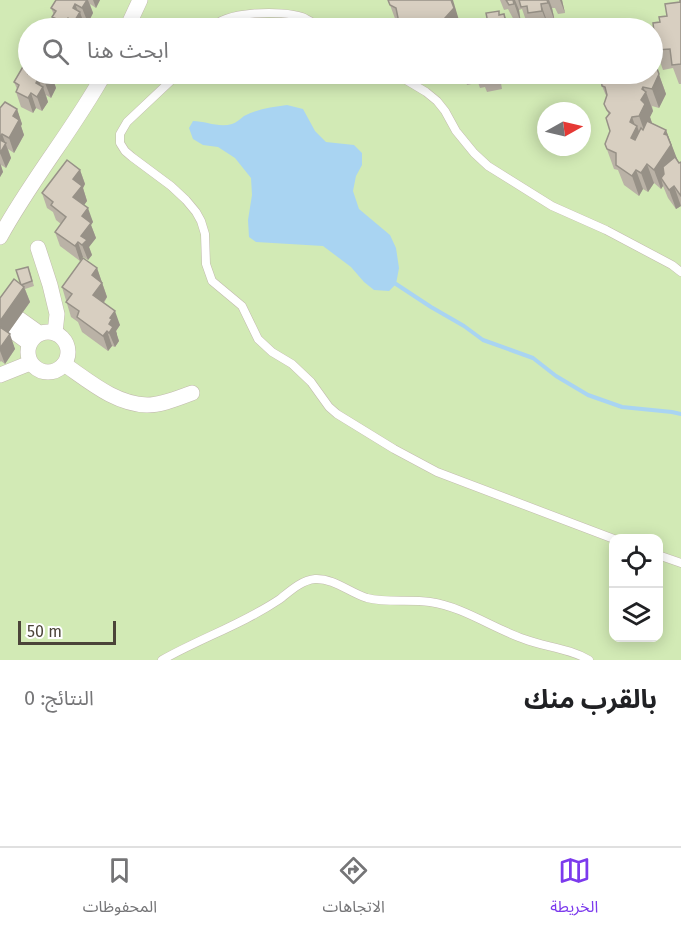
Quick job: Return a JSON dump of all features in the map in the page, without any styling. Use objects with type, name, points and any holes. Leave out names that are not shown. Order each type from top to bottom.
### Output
[{"type":"street","points":[[132,18],[140,0]]},
{"type":"street","points":[[0,237],[98,84]]},
{"type":"street","points":[[14,323],[41,336],[64,339],[67,345],[67,358],[64,364],[53,372],[40,371],[30,363],[27,355],[27,348],[41,336],[57,314],[38,248]]},
{"type":"street","points":[[0,375],[30,363]]},
{"type":"street","points":[[64,364],[109,394],[129,403],[148,405],[169,402],[192,393]]},
{"type":"lane","points":[[232,18],[270,12],[303,18]]},
{"type":"lane","points":[[167,84],[127,122],[120,134],[120,143],[125,151],[171,186],[196,212],[205,234],[206,264],[212,281],[242,306],[258,339],[292,364],[311,382],[328,407],[394,449],[437,472],[609,537]]},
{"type":"lane","points":[[413,84],[437,101],[474,153],[488,166],[552,206],[606,230],[681,272]]},
{"type":"lane","points":[[663,557],[681,563]]},
{"type":"lane","points":[[162,660],[245,620],[302,583],[315,579],[328,581],[367,598],[432,602],[447,606],[525,640],[571,652],[589,660]]},
{"type":"green space","points":[[0,0],[681,0],[681,660],[0,660]]},
{"type":"water","points":[[287,105],[303,109],[315,131],[326,142],[354,145],[362,153],[362,165],[356,176],[353,191],[359,209],[390,235],[396,248],[399,268],[396,284],[389,291],[374,290],[351,267],[323,246],[256,242],[249,237],[251,178],[235,158],[218,147],[203,145],[193,139],[189,128],[193,121],[232,124],[254,112]]},
{"type":"building","points":[[56,0],[87,0],[82,8],[75,4],[73,8],[80,12],[76,18],[54,18],[52,17],[56,11],[51,8]]},
{"type":"building","points":[[388,0],[451,0],[454,8],[445,18],[398,18],[396,8],[390,5]]},
{"type":"building","points":[[506,0],[513,0],[514,4],[509,5]]},
{"type":"building","points":[[519,0],[547,0],[548,3],[541,4],[542,11],[528,13],[527,6],[521,7]]},
{"type":"building","points":[[681,0],[681,64],[672,65],[670,49],[663,50],[663,18],[659,17],[667,16],[665,4]]},
{"type":"building","points":[[499,11],[499,15],[504,14],[505,18],[487,18],[486,13]]},
{"type":"building","points":[[18,75],[18,84],[38,84],[43,87],[37,97],[31,93],[28,98],[16,92],[19,85],[14,82]]},
{"type":"building","points":[[602,84],[654,84],[652,89],[643,87],[642,89],[646,92],[641,100],[645,104],[639,116],[632,117],[630,122],[637,126],[631,138],[635,140],[647,121],[666,130],[664,134],[667,135],[671,145],[654,170],[647,164],[641,173],[636,170],[632,176],[616,165],[616,153],[607,149],[605,144],[610,131],[606,118],[610,113],[604,104],[607,95],[605,87]]},
{"type":"building","points":[[5,102],[17,109],[13,116],[19,120],[9,138],[2,134],[0,138],[0,108]]},
{"type":"building","points":[[0,140],[6,143],[0,153]]},
{"type":"building","points":[[675,157],[679,163],[681,162],[681,196],[674,186],[669,190],[661,178],[664,174],[663,167]]},
{"type":"building","points":[[67,160],[80,170],[73,179],[82,186],[73,197],[88,208],[82,216],[91,223],[81,236],[87,240],[82,245],[78,242],[75,246],[55,232],[66,217],[51,205],[53,202],[42,193]]},
{"type":"building","points":[[83,258],[97,268],[92,275],[102,283],[93,295],[115,311],[109,324],[113,327],[103,336],[77,317],[79,311],[66,302],[72,294],[62,287]]},
{"type":"building","points":[[28,267],[32,281],[21,285],[16,270]]},
{"type":"building","points":[[14,279],[24,287],[0,321],[0,298]]},
{"type":"building","points":[[0,327],[10,334],[0,348]]},
{"type":"waterway","points":[[396,284],[483,340],[533,358],[556,376],[588,395],[622,407],[681,414]]}]
